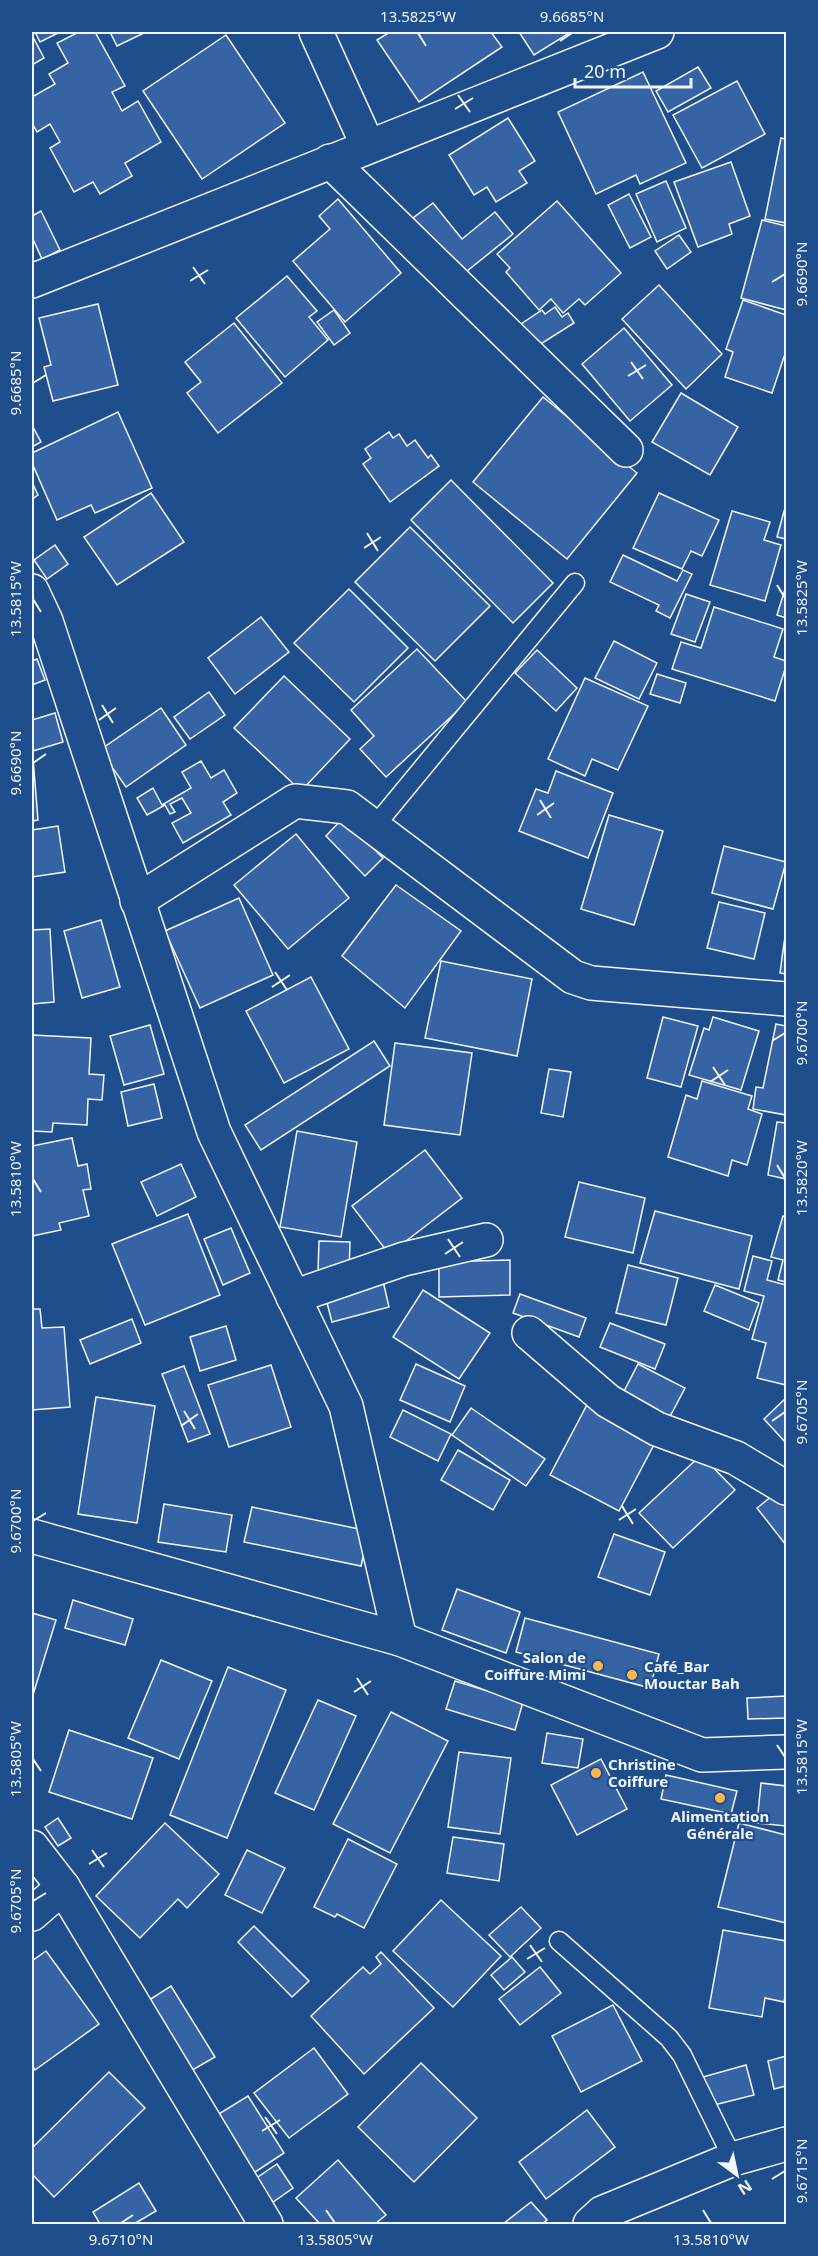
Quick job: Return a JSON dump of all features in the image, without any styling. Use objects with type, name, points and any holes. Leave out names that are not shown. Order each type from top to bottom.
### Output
[{"type":"street","points":[[316,32],[368,146]]},
{"type":"street","points":[[32,281],[657,32]]},
{"type":"street","points":[[330,161],[626,450]]},
{"type":"street","points":[[32,591],[45,621],[214,1132],[346,1406],[400,1639]]},
{"type":"street","points":[[137,901],[295,801],[347,807],[573,977],[591,983],[786,999]]},
{"type":"street","points":[[293,1297],[404,1259],[486,1240]]},
{"type":"street","points":[[529,1332],[608,1401],[657,1429],[736,1458],[786,1488]]},
{"type":"street","points":[[32,1536],[400,1639],[702,1755],[786,1752]]},
{"type":"street","points":[[32,1847],[63,1887],[266,2224]]},
{"type":"street","points":[[32,1914],[63,1887]]},
{"type":"street","points":[[590,2224],[602,2213],[734,2159],[786,2144]]},
{"type":"lane","points":[[374,827],[575,583]]},
{"type":"lane","points":[[559,1941],[669,2038],[682,2055],[734,2159]]},
{"type":"building","points":[[35,32],[60,32],[40,42]]},
{"type":"building","points":[[79,32],[95,32],[125,86],[112,92],[122,111],[138,101],[161,142],[125,163],[132,176],[100,194],[93,182],[74,192],[50,148],[60,142],[50,124],[37,132],[32,123],[32,97],[55,84],[49,74],[68,63],[57,43]]},
{"type":"building","points":[[110,32],[146,32],[117,46]]},
{"type":"building","points":[[390,32],[491,32],[502,47],[419,102],[377,40]]},
{"type":"building","points":[[519,32],[571,32],[534,55]]},
{"type":"building","points":[[32,35],[44,58],[32,65]]},
{"type":"building","points":[[226,35],[285,123],[202,179],[143,91]]},
{"type":"building","points":[[698,67],[711,88],[668,112],[656,91]]},
{"type":"building","points":[[643,72],[686,163],[640,184],[636,175],[596,194],[558,112]]},
{"type":"building","points":[[737,81],[765,134],[702,168],[673,115]]},
{"type":"building","points":[[508,118],[535,161],[519,171],[527,183],[496,202],[487,187],[474,195],[449,155]]},
{"type":"building","points":[[781,138],[786,139],[786,223],[765,219]]},
{"type":"building","points":[[731,162],[750,216],[729,224],[732,234],[698,247],[674,182]]},
{"type":"building","points":[[666,181],[686,228],[657,242],[636,194]]},
{"type":"building","points":[[629,194],[651,237],[630,248],[608,205]]},
{"type":"building","points":[[338,199],[401,273],[345,322],[293,261],[330,229],[319,216]]},
{"type":"building","points":[[557,201],[621,273],[585,305],[579,299],[563,313],[551,299],[539,310],[506,272],[510,268],[497,254]]},
{"type":"building","points":[[433,203],[462,239],[495,212],[513,234],[456,280],[409,221]]},
{"type":"building","points":[[41,211],[60,250],[42,259],[32,237],[32,216]]},
{"type":"building","points":[[762,220],[786,226],[786,310],[741,298]]},
{"type":"building","points":[[679,235],[691,252],[667,269],[655,251]]},
{"type":"building","points":[[287,276],[317,311],[309,317],[328,340],[285,377],[236,318]]},
{"type":"building","points":[[659,285],[722,354],[686,389],[622,319]]},
{"type":"building","points":[[743,300],[786,315],[786,351],[772,393],[725,377],[733,352],[726,349]]},
{"type":"building","points":[[98,304],[118,385],[53,401],[44,367],[51,365],[39,318]]},
{"type":"building","points":[[555,307],[562,317],[568,313],[574,323],[536,347],[521,324],[542,310],[545,314]]},
{"type":"building","points":[[334,310],[350,333],[334,345],[317,322]]},
{"type":"building","points":[[234,323],[282,383],[218,433],[187,393],[201,382],[185,362]]},
{"type":"building","points":[[624,328],[672,385],[630,421],[582,364]]},
{"type":"building","points":[[681,393],[738,427],[710,475],[652,442]]},
{"type":"building","points":[[543,397],[637,473],[567,559],[473,482]]},
{"type":"building","points":[[118,412],[152,488],[95,513],[91,505],[57,520],[32,463],[32,453]]},
{"type":"building","points":[[32,425],[41,442],[32,447]]},
{"type":"building","points":[[389,432],[393,438],[399,434],[407,446],[415,440],[428,458],[431,455],[439,466],[390,502],[363,464],[371,458],[365,449]]},
{"type":"building","points":[[451,480],[553,583],[513,623],[411,520]]},
{"type":"building","points":[[32,482],[38,495],[32,499]]},
{"type":"building","points":[[151,493],[184,542],[117,585],[84,537]]},
{"type":"building","points":[[659,493],[719,520],[702,556],[691,551],[682,569],[633,548]]},
{"type":"building","points":[[786,504],[786,539],[777,537]]},
{"type":"building","points":[[732,511],[770,522],[764,540],[781,545],[765,601],[710,585]]},
{"type":"building","points":[[410,527],[490,606],[435,661],[355,582]]},
{"type":"building","points":[[55,545],[68,564],[47,579],[34,560]]},
{"type":"building","points":[[623,555],[677,581],[683,570],[692,574],[670,618],[656,611],[659,605],[610,582]]},
{"type":"building","points":[[786,586],[786,618],[777,615]]},
{"type":"building","points":[[349,589],[408,648],[354,702],[294,643]]},
{"type":"building","points":[[686,594],[710,602],[695,642],[671,634]]},
{"type":"building","points":[[714,607],[783,629],[774,657],[786,661],[786,666],[775,701],[672,669],[681,642],[701,648]]},
{"type":"building","points":[[261,617],[289,652],[235,694],[208,658]]},
{"type":"building","points":[[614,641],[657,663],[639,699],[595,678]]},
{"type":"building","points":[[417,649],[467,702],[386,777],[360,749],[374,736],[351,710]]},
{"type":"building","points":[[537,650],[577,688],[556,711],[515,673]]},
{"type":"building","points":[[37,659],[45,680],[32,685],[32,661]]},
{"type":"building","points":[[657,674],[686,683],[680,703],[650,694]]},
{"type":"building","points":[[284,676],[350,739],[301,791],[234,728]]},
{"type":"building","points":[[585,678],[648,706],[618,770],[592,759],[585,776],[548,759]]},
{"type":"building","points":[[209,692],[225,715],[190,739],[174,717]]},
{"type":"building","points":[[161,708],[186,745],[126,787],[100,750]]},
{"type":"building","points":[[55,713],[63,742],[33,751],[32,720]]},
{"type":"building","points":[[32,758],[38,820],[32,821]]},
{"type":"building","points":[[201,761],[211,778],[224,770],[237,793],[223,802],[231,815],[183,843],[172,823],[191,813],[182,798],[170,804],[175,812],[170,814],[165,805],[147,815],[137,798],[153,788],[162,805],[191,788],[182,772]]},
{"type":"building","points":[[556,771],[613,793],[588,858],[519,831],[536,789],[548,793]]},
{"type":"building","points":[[609,815],[663,831],[634,925],[581,909]]},
{"type":"building","points":[[343,818],[383,858],[365,876],[326,836]]},
{"type":"building","points":[[58,826],[65,872],[32,877],[32,830]]},
{"type":"building","points":[[296,834],[349,898],[288,949],[234,885]]},
{"type":"building","points":[[724,846],[786,862],[773,909],[712,893]]},
{"type":"building","points":[[396,885],[461,931],[405,1008],[342,956]]},
{"type":"building","points":[[239,898],[273,975],[200,1008],[165,931]]},
{"type":"building","points":[[719,902],[765,913],[754,959],[707,948]]},
{"type":"building","points":[[101,920],[120,987],[82,998],[64,931]]},
{"type":"building","points":[[50,929],[54,1002],[32,1004],[32,930]]},
{"type":"building","points":[[786,929],[786,974],[780,973]]},
{"type":"building","points":[[441,961],[532,979],[517,1056],[425,1038]]},
{"type":"building","points":[[311,977],[349,1049],[284,1083],[246,1011]]},
{"type":"building","points":[[663,1017],[698,1026],[681,1087],[647,1078]]},
{"type":"building","points":[[713,1017],[759,1031],[741,1090],[689,1075],[704,1028],[709,1030]]},
{"type":"building","points":[[776,1024],[786,1026],[786,1115],[753,1109],[756,1087],[763,1088]]},
{"type":"building","points":[[150,1025],[164,1074],[124,1085],[110,1036]]},
{"type":"building","points":[[32,1035],[91,1038],[89,1074],[104,1075],[102,1100],[88,1099],[87,1125],[53,1123],[52,1132],[32,1131]]},
{"type":"building","points":[[374,1041],[390,1066],[261,1150],[245,1125]]},
{"type":"building","points":[[395,1043],[472,1053],[460,1135],[384,1125]]},
{"type":"building","points":[[549,1069],[571,1072],[563,1117],[541,1113]]},
{"type":"building","points":[[702,1081],[752,1096],[748,1109],[762,1114],[747,1165],[732,1160],[728,1176],[668,1157],[686,1095],[697,1099]]},
{"type":"building","points":[[154,1084],[162,1118],[128,1126],[121,1092]]},
{"type":"building","points":[[777,1122],[786,1123],[786,1179],[768,1175]]},
{"type":"building","points":[[297,1131],[357,1142],[341,1237],[280,1227]]},
{"type":"building","points":[[72,1138],[78,1166],[87,1164],[91,1189],[83,1190],[89,1216],[59,1223],[61,1230],[32,1236],[32,1146]]},
{"type":"building","points":[[425,1150],[462,1198],[389,1254],[352,1206]]},
{"type":"building","points":[[181,1164],[196,1197],[157,1216],[141,1182]]},
{"type":"building","points":[[579,1182],[645,1198],[633,1253],[565,1237]]},
{"type":"building","points":[[655,1211],[752,1236],[739,1289],[640,1263]]},
{"type":"building","points":[[188,1214],[220,1295],[145,1325],[112,1244]]},
{"type":"building","points":[[783,1216],[786,1217],[786,1282],[778,1280],[783,1260],[771,1257]]},
{"type":"building","points":[[231,1228],[250,1273],[223,1285],[204,1239]]},
{"type":"building","points":[[319,1241],[350,1242],[349,1272],[318,1272]]},
{"type":"building","points":[[753,1256],[772,1261],[767,1280],[786,1285],[786,1385],[757,1378],[766,1343],[752,1339],[764,1296],[744,1291]]},
{"type":"building","points":[[510,1260],[510,1295],[439,1297],[439,1262]]},
{"type":"building","points":[[628,1265],[678,1278],[666,1325],[616,1313]]},
{"type":"building","points":[[383,1281],[389,1307],[332,1322],[325,1295]]},
{"type":"building","points":[[715,1285],[759,1303],[749,1330],[704,1311]]},
{"type":"building","points":[[423,1290],[490,1333],[459,1379],[393,1337]]},
{"type":"building","points":[[520,1294],[586,1318],[579,1337],[513,1313]]},
{"type":"building","points":[[32,1309],[40,1309],[42,1328],[64,1327],[70,1407],[32,1410]]},
{"type":"building","points":[[132,1319],[141,1343],[90,1364],[80,1340]]},
{"type":"building","points":[[610,1323],[665,1344],[655,1369],[600,1347]]},
{"type":"building","points":[[226,1326],[236,1360],[200,1371],[190,1337]]},
{"type":"building","points":[[416,1364],[465,1386],[450,1422],[400,1400]]},
{"type":"building","points":[[638,1364],[685,1388],[666,1424],[619,1401]]},
{"type":"building","points":[[271,1365],[291,1427],[229,1447],[208,1385]]},
{"type":"building","points":[[184,1366],[210,1434],[188,1442],[162,1374]]},
{"type":"building","points":[[96,1397],[155,1406],[137,1523],[78,1514]]},
{"type":"building","points":[[786,1398],[786,1443],[764,1419]]},
{"type":"building","points":[[589,1401],[658,1437],[619,1511],[550,1475]]},
{"type":"building","points":[[471,1408],[545,1459],[526,1486],[452,1435]]},
{"type":"building","points":[[403,1410],[451,1434],[438,1461],[390,1437]]},
{"type":"building","points":[[458,1450],[510,1480],[493,1510],[441,1480]]},
{"type":"building","points":[[701,1455],[735,1490],[673,1548],[639,1513]]},
{"type":"building","points":[[782,1488],[786,1494],[786,1545],[757,1508]]},
{"type":"building","points":[[164,1504],[232,1515],[226,1552],[158,1542]]},
{"type":"building","points":[[252,1507],[369,1531],[361,1566],[244,1542]]},
{"type":"building","points":[[614,1534],[665,1552],[650,1595],[598,1577]]},
{"type":"building","points":[[457,1589],[520,1612],[506,1653],[442,1630]]},
{"type":"building","points":[[73,1600],[133,1619],[125,1645],[65,1628]]},
{"type":"building","points":[[32,1613],[56,1620],[33,1695],[32,1695]]},
{"type":"building","points":[[525,1618],[659,1654],[650,1688],[516,1652]]},
{"type":"building","points":[[161,1660],[212,1681],[179,1759],[128,1738]]},
{"type":"building","points":[[228,1667],[286,1690],[227,1838],[170,1815]]},
{"type":"building","points":[[455,1681],[523,1702],[515,1730],[446,1709]]},
{"type":"building","points":[[786,1696],[786,1718],[748,1719],[747,1698]]},
{"type":"building","points":[[318,1700],[356,1716],[314,1810],[275,1793]]},
{"type":"building","points":[[391,1712],[448,1741],[390,1853],[333,1824]]},
{"type":"building","points":[[69,1730],[153,1758],[132,1819],[49,1792]]},
{"type":"building","points":[[547,1733],[583,1739],[578,1768],[542,1763]]},
{"type":"building","points":[[459,1752],[511,1758],[500,1834],[448,1827]]},
{"type":"building","points":[[601,1759],[627,1809],[577,1835],[551,1785]]},
{"type":"building","points":[[666,1775],[737,1791],[731,1814],[661,1799]]},
{"type":"building","points":[[761,1783],[786,1786],[786,1826],[757,1823]]},
{"type":"building","points":[[58,1818],[71,1838],[58,1846],[45,1827]]},
{"type":"building","points":[[165,1823],[219,1874],[187,1908],[178,1899],[140,1938],[96,1896]]},
{"type":"building","points":[[739,1823],[786,1835],[786,1923],[718,1907]]},
{"type":"building","points":[[453,1837],[504,1844],[499,1881],[447,1873]]},
{"type":"building","points":[[348,1839],[397,1864],[364,1928],[337,1914],[335,1917],[314,1907]]},
{"type":"building","points":[[247,1850],[285,1868],[262,1913],[225,1895]]},
{"type":"building","points":[[441,1900],[501,1956],[453,2007],[393,1951]]},
{"type":"building","points":[[521,1907],[541,1928],[510,1957],[489,1935]]},
{"type":"building","points":[[254,1926],[309,1981],[292,1997],[238,1942]]},
{"type":"building","points":[[723,1930],[786,1941],[784,2002],[765,1998],[762,2017],[709,2008]]},
{"type":"building","points":[[46,1951],[99,2024],[35,2070],[32,2065],[32,1961]]},
{"type":"building","points":[[381,1952],[434,2008],[364,2074],[311,2016],[363,1967],[370,1974],[381,1964],[376,1957]]},
{"type":"building","points":[[512,1957],[525,1972],[504,1990],[491,1975]]},
{"type":"building","points":[[540,1967],[561,1993],[520,2025],[499,1999]]},
{"type":"building","points":[[171,1986],[215,2057],[189,2072],[146,2002]]},
{"type":"building","points":[[613,2005],[642,2061],[581,2092],[552,2036]]},
{"type":"building","points":[[314,2048],[348,2094],[289,2138],[254,2093]]},
{"type":"building","points":[[786,2056],[786,2086],[774,2089],[768,2061]]},
{"type":"building","points":[[421,2063],[477,2118],[414,2182],[358,2127]]},
{"type":"building","points":[[746,2065],[754,2095],[710,2106],[703,2077]]},
{"type":"building","points":[[109,2072],[145,2108],[54,2197],[32,2174],[32,2148]]},
{"type":"building","points":[[248,2096],[284,2153],[246,2178],[209,2120]]},
{"type":"building","points":[[587,2110],[615,2147],[546,2199],[519,2162]]},
{"type":"building","points":[[338,2160],[386,2215],[375,2224],[320,2224],[296,2198]]},
{"type":"building","points":[[277,2164],[293,2188],[266,2207],[249,2183]]},
{"type":"building","points":[[139,2183],[156,2211],[134,2224],[100,2224],[93,2212]]},
{"type":"building","points":[[531,2202],[547,2220],[542,2224],[503,2224]]},
{"type":"place","name":"Salon de Coiffure Mimi","points":[[598,1666]]},
{"type":"place","name":"Café_Bar Mouctar Bah","points":[[632,1675]]},
{"type":"place","name":"Christine Coiffure","points":[[596,1773]]},
{"type":"place","name":"Alimentation Générale","points":[[720,1798]]}]
